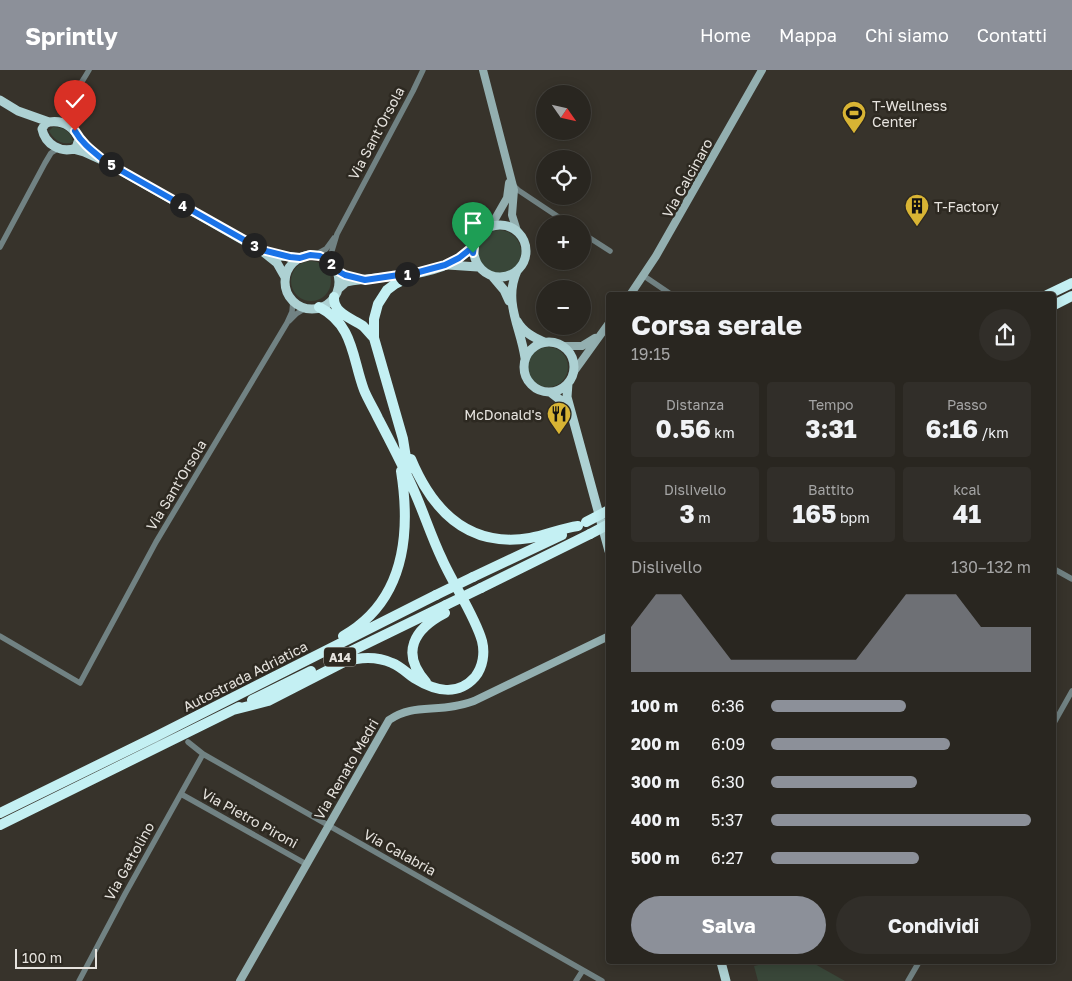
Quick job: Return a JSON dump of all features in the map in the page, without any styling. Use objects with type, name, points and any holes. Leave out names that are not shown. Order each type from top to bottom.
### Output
[{"type":"highway","points":[[419,272],[395,284],[382,296],[375,311],[374,338],[403,439],[420,482],[445,514],[461,527],[476,534],[493,538],[529,538],[582,524]]},
{"type":"highway","points":[[1053,292],[1072,283]]},
{"type":"highway","points":[[336,292],[335,307],[365,328],[374,338]]},
{"type":"highway","points":[[1056,304],[1072,296]]},
{"type":"highway","points":[[233,710],[268,701],[344,662],[357,658],[378,658],[394,664],[430,687],[451,691],[460,689],[467,684],[476,676],[482,665],[482,644],[479,634],[442,559],[411,483],[364,391],[352,347],[343,327],[335,317],[319,308]]},
{"type":"highway","points":[[403,439],[411,483]]},
{"type":"highway","points":[[292,668],[302,659],[347,633],[365,620],[380,604],[392,585],[400,562],[406,514],[399,460]]},
{"type":"highway","name":"Autostrada Adriatica","points":[[0,825],[158,741],[184,722],[436,594],[551,541],[606,512]]},
{"type":"highway","name":"Autostrada Adriatica","points":[[0,813],[158,741],[191,731],[482,591],[606,526]]},
{"type":"highway","points":[[430,687],[418,673],[414,664],[412,656],[414,643],[425,625],[448,607]]},
{"type":"main road","points":[[483,70],[511,180],[514,200],[512,216],[517,231],[523,239],[526,252],[522,265],[510,276],[493,277],[478,267],[473,253],[477,237],[483,230],[491,226],[505,225],[517,231]]},
{"type":"main road","name":"Via Calcinaro","points":[[632,292],[644,276],[762,70]]},
{"type":"main road","points":[[0,100],[18,111],[43,132],[49,142],[59,148],[84,152],[106,162],[262,250],[277,263],[285,277],[286,290],[293,301],[306,308],[319,308],[330,301],[346,282],[419,272],[445,265],[459,258],[474,246]]},
{"type":"main road","points":[[18,111],[52,122],[67,124],[75,131],[87,148],[106,162]]},
{"type":"main road","points":[[43,132],[43,126],[52,122]]},
{"type":"main road","points":[[73,149],[78,145],[79,139]]},
{"type":"main road","points":[[491,226],[507,198],[511,180]]},
{"type":"main road","points":[[262,250],[281,256],[300,258],[315,255],[326,259],[336,270],[338,276],[336,292]]},
{"type":"main road","points":[[285,277],[293,263],[300,258]]},
{"type":"main road","points":[[445,265],[478,267]]},
{"type":"main road","points":[[336,270],[345,275],[365,280]]},
{"type":"main road","points":[[517,271],[511,288],[514,313],[525,358],[526,379],[536,389],[550,392],[557,391],[568,383]]},
{"type":"main road","points":[[493,277],[504,290],[524,331],[544,342]]},
{"type":"main road","points":[[606,327],[573,372],[568,383],[567,397],[606,539]]},
{"type":"main road","points":[[525,358],[532,348],[544,342],[555,342],[564,346],[582,346],[602,332]]},
{"type":"main road","points":[[564,346],[572,358],[573,372]]},
{"type":"main road","points":[[550,392],[559,399],[571,414]]},
{"type":"main road","name":"Via Renato Medri","points":[[240,981],[389,720],[400,712],[414,709],[454,707],[474,701],[606,638]]},
{"type":"main road","points":[[722,964],[726,981]]},
{"type":"street","points":[[52,122],[68,105],[89,70]]},
{"type":"street","name":"Via Sant'Orsola","points":[[330,262],[337,234],[423,70]]},
{"type":"street","points":[[67,124],[66,114],[68,105]]},
{"type":"street","points":[[45,163],[49,152],[49,142]]},
{"type":"street","points":[[0,247],[45,163],[51,153],[59,148]]},
{"type":"street","points":[[511,180],[526,195],[556,215]]},
{"type":"street","points":[[514,200],[526,195]]},
{"type":"street","points":[[315,255],[326,249],[337,234]]},
{"type":"street","points":[[591,239],[610,251]]},
{"type":"street","points":[[644,276],[668,292]]},
{"type":"street","name":"Via Sant'Orsola","points":[[0,636],[80,683],[156,542],[287,323],[292,312],[293,301]]},
{"type":"street","points":[[287,323],[306,308]]},
{"type":"street","points":[[1056,570],[1072,579]]},
{"type":"street","points":[[1056,719],[1072,690]]},
{"type":"street","name":"Via Calabria","points":[[188,742],[203,754],[602,981]]},
{"type":"street","name":"Via Gattolino","points":[[78,981],[203,754]]},
{"type":"street","name":"Via Pietro Pironi","points":[[181,794],[306,864]]},
{"type":"street","points":[[908,981],[918,964]]},
{"type":"street","points":[[576,981],[583,970]]},
{"type":"green space","points":[[53,127],[66,131],[71,135],[73,142],[62,143],[53,137],[49,131]]},
{"type":"green space","points":[[499,230],[511,234],[517,240],[521,252],[517,264],[511,270],[499,274],[487,270],[481,264],[477,252],[481,240],[487,234]]},
{"type":"green space","points":[[315,261],[322,264],[328,270],[331,281],[330,289],[322,298],[315,301],[307,301],[300,298],[292,289],[291,277],[294,270],[303,262]]},
{"type":"green space","points":[[552,347],[559,350],[565,356],[568,367],[567,375],[559,384],[552,387],[544,387],[537,384],[529,375],[528,363],[531,356],[540,348]]},
{"type":"green space","points":[[763,964],[815,964],[845,981],[758,981],[754,966]]},
{"type":"place","name":"T-Wellness Center","points":[[854,134]]},
{"type":"place","name":"T-Factory","points":[[917,227]]},
{"type":"place","name":"McDonald's","points":[[559,435]]},
{"type":"route","points":[[75,131],[87,148],[106,162],[262,250],[281,256],[300,258],[310,255],[320,256],[345,275],[365,280],[419,272],[445,265],[459,258],[474,246],[473,253]]}]
